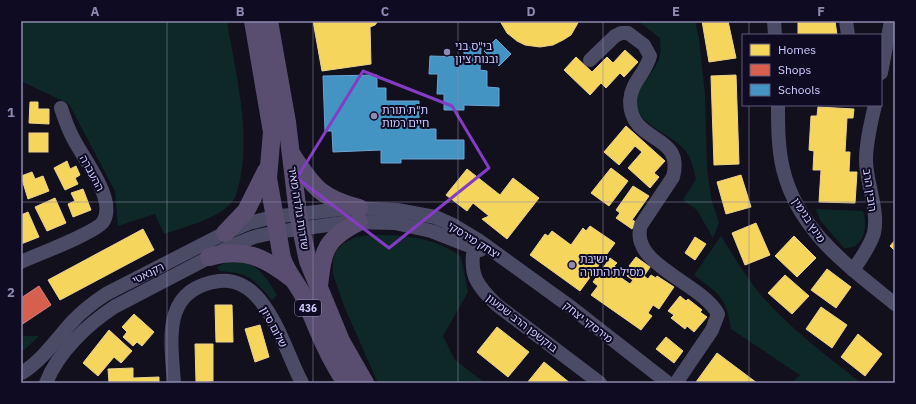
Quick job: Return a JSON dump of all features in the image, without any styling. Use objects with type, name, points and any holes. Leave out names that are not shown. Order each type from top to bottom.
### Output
[{"type":"main road","name":"436","points":[[253,21],[272,132],[268,164],[268,178],[282,258],[291,278],[304,298],[321,337],[346,383]]},
{"type":"main road","name":"שדרות גולדה מאיר","points":[[269,21],[291,154],[300,221],[308,261],[340,341],[365,383]]},
{"type":"main road","points":[[291,154],[318,189],[359,215],[329,244],[323,254],[319,286]]},
{"type":"main road","points":[[225,233],[246,212],[268,164]]},
{"type":"main road","points":[[209,257],[224,253],[244,253],[265,261],[291,278]]},
{"type":"street","points":[[774,21],[776,34]]},
{"type":"street","points":[[846,21],[848,34]]},
{"type":"street","points":[[882,68],[891,21]]},
{"type":"street","points":[[590,60],[615,36],[621,33],[628,33],[644,45],[650,56],[648,63],[634,83],[631,92],[631,110],[638,125],[672,151],[675,159],[675,168],[673,177],[641,225],[639,232],[640,241],[650,258],[711,302],[718,314],[712,330],[676,383]]},
{"type":"street","name":"מינץ בנימין","points":[[778,106],[780,154],[783,169],[792,194],[810,226],[828,248],[895,304]]},
{"type":"street","name":"רובין הרב","points":[[853,270],[870,243],[874,232],[873,203],[868,186],[866,159],[875,106]]},
{"type":"street","name":"ההעברה","points":[[21,262],[91,230],[102,223],[106,214],[105,201],[101,187],[71,134],[61,108]]},
{"type":"street","name":"יצחק מירסקי","points":[[300,221],[397,210],[435,217],[478,240],[508,261]]},
{"type":"street","name":"יצחק מירסקי","points":[[359,215],[389,223],[414,227],[453,238],[508,261]]},
{"type":"street","name":"רקנאטי","points":[[21,373],[39,360],[72,322],[96,301],[225,233],[249,223],[275,224],[300,221]]},
{"type":"street","name":"רקנאטי","points":[[46,383],[58,360],[91,323],[114,307],[275,224]]},
{"type":"street","name":"בוקשפן הרב שמעון","points":[[474,247],[472,268],[474,278],[484,293],[497,305],[600,383]]},
{"type":"street","name":"מירסקי יצחק","points":[[508,261],[668,383]]},
{"type":"street","name":"שלום סיון","points":[[174,383],[171,335],[173,319],[177,307],[184,296],[196,287],[222,281],[241,284],[259,299],[275,326],[302,383]]},
{"type":"street","points":[[21,373],[33,374],[43,383]]},
{"type":"highlighted area","points":[[363,71],[452,106],[489,168],[389,248],[297,178]]},
{"type":"green space","points":[[21,21],[227,21],[241,104],[244,148],[238,188],[235,198],[229,206],[212,217],[164,234],[155,214],[118,226],[115,191],[69,104],[21,81]]},
{"type":"green space","points":[[638,21],[695,21],[699,39],[705,95],[707,168],[711,198],[719,223],[713,238],[697,210],[683,200],[696,179],[689,156],[674,140],[648,123],[641,116],[638,109],[638,94],[658,62],[660,56],[660,38]]},
{"type":"green space","points":[[816,209],[863,211],[865,223],[863,236],[860,241],[851,248],[844,248],[820,220]]},
{"type":"green space","points":[[372,235],[419,238],[441,245],[461,257],[468,292],[443,336],[455,360],[485,383],[378,383],[344,306],[333,274],[333,260],[336,251],[344,243],[356,237]]},
{"type":"green space","points":[[721,236],[749,280],[771,306],[808,341],[861,383],[792,383],[800,375],[731,329],[724,302],[710,287],[694,275]]},
{"type":"green space","points":[[240,260],[258,269],[266,278],[277,295],[272,300],[259,286],[245,275],[220,271],[217,267],[229,261]]},
{"type":"green space","points":[[21,336],[39,336],[21,353]]},
{"type":"building: Homes","points":[[313,21],[378,21],[375,25],[370,27],[371,64],[322,71]]},
{"type":"building: Homes","points":[[500,21],[579,21],[571,35],[553,45],[540,47],[525,45],[517,41],[507,33]]},
{"type":"building: Homes","points":[[702,21],[728,21],[736,58],[709,62]]},
{"type":"building: Homes","points":[[798,21],[835,21],[837,34],[798,34]]},
{"type":"building: Homes","points":[[625,50],[638,62],[624,77],[620,73],[606,88],[601,83],[590,95],[564,70],[576,57],[592,72],[607,57],[613,63]]},
{"type":"building: Homes","points":[[736,75],[739,164],[714,165],[711,76]]},
{"type":"building: Homes","points":[[30,102],[38,102],[38,109],[49,109],[49,124],[29,123]]},
{"type":"building: Homes","points":[[818,107],[854,109],[853,118],[847,118],[845,152],[850,152],[849,172],[857,172],[855,203],[819,202],[821,170],[813,170],[814,151],[809,150],[811,116],[817,116]]},
{"type":"building: Homes","points":[[626,126],[665,161],[654,173],[659,177],[650,188],[628,168],[642,152],[635,146],[619,165],[604,152]]},
{"type":"building: Homes","points":[[29,133],[48,133],[48,152],[29,152]]},
{"type":"building: Homes","points":[[67,161],[70,169],[76,166],[80,175],[75,178],[78,184],[65,190],[54,168]]},
{"type":"building: Homes","points":[[611,168],[628,181],[609,206],[591,193]]},
{"type":"building: Homes","points":[[467,169],[500,195],[513,178],[539,198],[507,239],[482,219],[489,216],[473,203],[467,211],[446,195]]},
{"type":"building: Homes","points":[[32,172],[35,179],[43,176],[49,191],[28,199],[21,176]]},
{"type":"building: Homes","points":[[741,175],[751,207],[726,214],[717,182]]},
{"type":"building: Homes","points":[[633,186],[649,196],[632,220],[636,222],[632,229],[616,218],[620,213],[616,210]]},
{"type":"building: Homes","points":[[83,189],[91,210],[73,217],[68,204],[75,201],[71,193]]},
{"type":"building: Homes","points":[[55,198],[66,223],[47,231],[35,207]]},
{"type":"building: Homes","points":[[28,212],[39,237],[21,244],[21,215]]},
{"type":"building: Homes","points":[[756,223],[770,255],[745,265],[732,233]]},
{"type":"building: Homes","name":"ישיבת מסילת התורה","points":[[590,226],[615,243],[580,291],[530,255],[545,234],[548,236],[552,231],[571,245],[583,228],[586,231]]},
{"type":"building: Homes","points":[[143,229],[154,250],[60,300],[48,280]]},
{"type":"building: Homes","points":[[794,236],[816,258],[797,277],[775,256]]},
{"type":"building: Homes","points":[[695,237],[706,244],[695,260],[685,253]]},
{"type":"building: Homes","points":[[895,240],[895,251],[890,246]]},
{"type":"building: Homes","points":[[636,257],[650,267],[644,276],[648,279],[651,275],[656,278],[657,276],[674,287],[659,309],[653,305],[648,313],[652,316],[641,330],[591,295],[598,286],[593,282],[610,258],[617,263],[614,266],[623,273],[620,277],[630,284],[633,280],[627,276],[633,269],[629,266]]},
{"type":"building: Homes","points":[[827,269],[851,287],[836,308],[811,290]]},
{"type":"building: Homes","points":[[785,275],[809,296],[792,314],[768,293]]},
{"type":"building: Homes","points":[[680,296],[686,301],[688,299],[702,310],[700,312],[707,317],[694,332],[687,326],[685,329],[671,318],[674,315],[668,311]]},
{"type":"building: Homes","points":[[215,305],[232,305],[233,342],[216,342]]},
{"type":"building: Homes","points":[[821,307],[847,325],[832,348],[806,329]]},
{"type":"building: Homes","points":[[134,314],[154,332],[142,346],[137,342],[133,346],[123,337],[127,332],[122,327]]},
{"type":"building: Homes","points":[[260,325],[269,357],[255,362],[245,329]]},
{"type":"building: Homes","points":[[497,327],[529,352],[508,377],[477,352]]},
{"type":"building: Homes","points":[[109,330],[132,351],[121,363],[114,357],[98,376],[83,363]]},
{"type":"building: Homes","points":[[858,334],[882,354],[865,376],[841,357]]},
{"type":"building: Homes","points":[[666,337],[683,351],[674,363],[656,349]]},
{"type":"building: Homes","points":[[195,344],[213,344],[213,381],[196,382]]},
{"type":"building: Homes","points":[[717,353],[757,383],[696,382]]},
{"type":"building: Homes","points":[[544,362],[570,383],[527,383]]},
{"type":"building: Homes","points":[[133,368],[133,378],[159,377],[159,383],[109,383],[108,369]]},
{"type":"building: Shops","points":[[39,286],[51,305],[21,325],[21,298]]},
{"type":"building: Schools","points":[[496,39],[511,54],[499,66],[484,51]]},
{"type":"building: Schools","points":[[464,47],[481,48],[480,70],[487,71],[487,87],[499,88],[499,106],[464,105],[464,110],[444,110],[444,94],[437,94],[438,74],[429,74],[430,56],[464,57]]},
{"type":"building: Schools","points":[[377,75],[377,88],[386,88],[386,101],[419,101],[419,129],[436,129],[436,140],[464,140],[464,159],[401,159],[401,163],[381,163],[381,150],[333,152],[332,131],[325,131],[323,76]]},
{"type":"place","name":"בי\"ס בני ובנות ציון","points":[[447,52]]},
{"type":"place","name":"ת\"ת תורת חיים רמות","points":[[374,116]]},
{"type":"place","name":"ישיבת מסילת התורה","points":[[572,265]]}]
